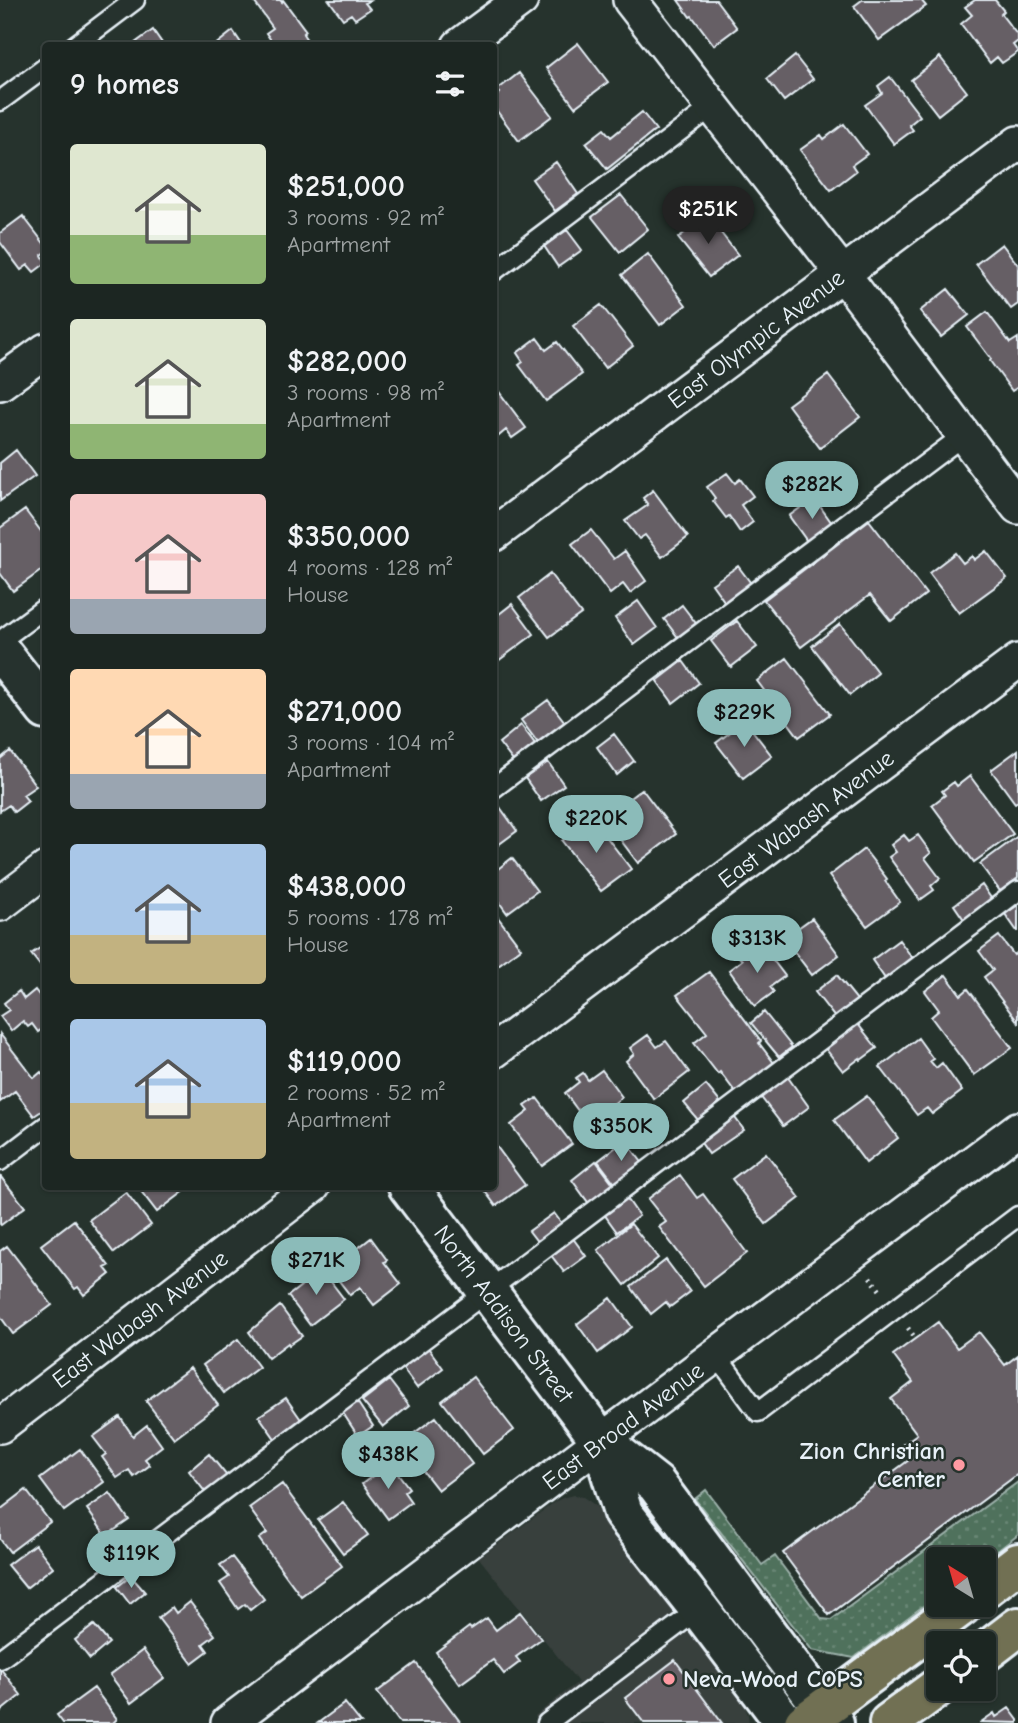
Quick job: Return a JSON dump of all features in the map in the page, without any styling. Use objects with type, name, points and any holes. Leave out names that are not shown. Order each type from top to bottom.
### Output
[{"type":"main road","points":[[996,1580],[1018,1563]]},
{"type":"main road","points":[[820,1718],[948,1617]]},
{"type":"main road","points":[[996,1644],[1018,1627]]},
{"type":"main road","points":[[889,1723],[926,1696]]},
{"type":"street","points":[[464,42],[521,0]]},
{"type":"street","points":[[629,0],[843,274],[1018,507]]},
{"type":"street","name":"East Olympic Avenue","points":[[497,532],[1018,143]]},
{"type":"street","points":[[0,383],[42,352]]},
{"type":"street","points":[[0,650],[42,705]]},
{"type":"street","name":"East Wabash Avenue","points":[[497,1049],[1018,661]]},
{"type":"street","points":[[0,904],[42,872]]},
{"type":"street","name":"East Broad Avenue","points":[[228,1723],[1018,1129]]},
{"type":"street","name":"East Wabash Avenue","points":[[0,1426],[308,1190]]},
{"type":"street","name":"North Addison Street","points":[[411,1190],[601,1441],[656,1484],[820,1718]]},
{"type":"street","name":"North Addison Street","points":[[601,1441],[624,1513],[785,1723]]},
{"type":"lane","points":[[79,42],[135,0]]},
{"type":"lane","points":[[0,101],[42,70]]},
{"type":"lane","points":[[497,269],[712,107]]},
{"type":"lane","points":[[497,787],[964,435]]},
{"type":"lane","points":[[0,641],[42,610]]},
{"type":"lane","points":[[0,1659],[1018,891]]},
{"type":"lane","points":[[0,1161],[42,1129]]},
{"type":"lane","points":[[717,1356],[758,1412],[1018,1216]]},
{"type":"lane","points":[[548,1723],[699,1609]]},
{"type":"shaded area","points":[[574,1495],[583,1497],[596,1506],[742,1699],[749,1723],[540,1723],[535,1716],[578,1682],[479,1558],[556,1501]]},
{"type":"green space","points":[[1018,1482],[1018,1535],[996,1552],[996,1547],[930,1547]]},
{"type":"green space","points":[[706,1490],[762,1565],[775,1556],[822,1619],[831,1620],[926,1550],[926,1604],[854,1658],[812,1650],[695,1499]]},
{"type":"building","points":[[259,0],[283,0],[306,31],[303,34],[308,42],[272,42],[266,33],[273,28],[255,3]]},
{"type":"building","points":[[329,0],[370,0],[365,3],[370,9],[355,19],[351,14],[343,19]]},
{"type":"building","points":[[678,0],[716,0],[737,28],[714,45]]},
{"type":"building","points":[[862,0],[921,0],[926,6],[879,40],[854,6]]},
{"type":"building","points":[[975,0],[995,0],[1004,11],[1001,14],[1018,36],[1018,41],[1013,45],[1018,52],[1002,63],[997,57],[990,63],[961,24],[972,15],[965,7]]},
{"type":"building","points":[[153,30],[161,42],[136,42]]},
{"type":"building","points":[[233,31],[240,42],[219,42]]},
{"type":"building","points":[[578,43],[608,82],[575,107],[546,68]]},
{"type":"building","points":[[795,56],[813,79],[784,101],[767,79]]},
{"type":"building","points":[[940,57],[967,92],[938,115],[911,80]]},
{"type":"building","points":[[519,73],[552,116],[519,141],[497,111],[497,96],[500,93],[497,90]]},
{"type":"building","points":[[890,77],[920,116],[909,125],[913,130],[894,144],[865,105],[882,93],[878,86]]},
{"type":"building","points":[[642,112],[656,130],[607,169],[586,143],[604,129],[611,137]]},
{"type":"building","points":[[844,124],[867,154],[852,165],[856,171],[831,190],[800,150],[821,135],[824,139]]},
{"type":"building","points":[[556,162],[578,194],[555,211],[532,179]]},
{"type":"building","points":[[621,195],[648,229],[620,252],[592,217]]},
{"type":"building","points":[[707,215],[738,255],[709,277],[678,238]]},
{"type":"building","points":[[23,216],[42,241],[42,266],[34,272],[28,265],[21,270],[0,242],[0,233]]},
{"type":"building","points":[[567,230],[582,250],[558,267],[544,246]]},
{"type":"building","points":[[1002,244],[1018,265],[1018,304],[1011,309],[976,264]]},
{"type":"building","points":[[648,254],[686,305],[660,325],[622,275]]},
{"type":"building","points":[[948,289],[969,315],[941,337],[920,311]]},
{"type":"building","points":[[601,305],[633,346],[605,368],[573,326]]},
{"type":"building","points":[[987,312],[1010,343],[1018,338],[1018,387],[1012,391],[967,327]]},
{"type":"building","points":[[537,338],[546,350],[557,342],[582,374],[546,401],[519,365],[523,362],[517,353]]},
{"type":"building","points":[[828,375],[860,417],[820,448],[788,405]]},
{"type":"building","points":[[497,389],[526,428],[512,438],[506,430],[497,438]]},
{"type":"building","points":[[16,450],[35,476],[0,501],[0,463]]},
{"type":"building","points":[[727,473],[735,483],[740,479],[753,496],[741,505],[753,522],[740,532],[729,516],[726,518],[713,501],[715,498],[707,487]]},
{"type":"building","points":[[653,490],[688,537],[662,557],[645,535],[639,539],[625,521],[648,505],[643,498]]},
{"type":"building","points":[[814,498],[834,526],[809,544],[789,516]]},
{"type":"building","points":[[25,510],[42,533],[42,570],[13,591],[0,573],[0,528]]},
{"type":"building","points":[[869,520],[926,594],[891,621],[870,595],[801,647],[764,600]]},
{"type":"building","points":[[591,530],[614,559],[625,551],[646,581],[630,593],[623,584],[610,594],[572,544]]},
{"type":"building","points":[[986,551],[1007,578],[959,613],[929,573],[955,553],[963,563],[972,556],[974,560]]},
{"type":"building","points":[[738,566],[753,586],[727,605],[712,584]]},
{"type":"building","points":[[550,574],[581,614],[549,637],[519,598]]},
{"type":"building","points":[[638,601],[657,628],[634,645],[615,618]]},
{"type":"building","points":[[512,604],[534,634],[497,662],[497,616]]},
{"type":"building","points":[[682,605],[698,626],[680,640],[664,619]]},
{"type":"building","points":[[737,621],[757,647],[731,667],[711,641]]},
{"type":"building","points":[[840,624],[878,673],[850,695],[812,646]]},
{"type":"building","points":[[787,658],[830,714],[799,737],[757,681]]},
{"type":"building","points":[[683,661],[699,683],[673,703],[657,681]]},
{"type":"building","points":[[548,700],[568,726],[541,747],[521,720]]},
{"type":"building","points":[[745,721],[772,756],[743,778],[716,743]]},
{"type":"building","points":[[521,725],[539,749],[517,766],[499,743]]},
{"type":"building","points":[[614,734],[634,761],[617,775],[597,747]]},
{"type":"building","points":[[1018,750],[1018,801],[1015,803],[991,770]]},
{"type":"building","points":[[10,751],[36,786],[23,795],[28,801],[14,812],[9,805],[0,811],[0,759]]},
{"type":"building","points":[[548,762],[564,785],[541,801],[525,778]]},
{"type":"building","points":[[970,776],[1013,834],[974,862],[932,805],[945,795],[942,791],[954,782],[957,786]]},
{"type":"building","points":[[642,789],[676,834],[638,863],[607,822],[612,818],[607,810],[621,800],[623,803]]},
{"type":"building","points":[[497,803],[517,831],[497,846]]},
{"type":"building","points":[[592,818],[631,869],[601,891],[562,841]]},
{"type":"building","points":[[904,835],[909,841],[918,835],[931,853],[925,858],[940,878],[931,886],[934,890],[920,900],[889,857],[896,852],[891,845]]},
{"type":"building","points":[[1018,836],[1018,878],[1000,891],[980,864]]},
{"type":"building","points":[[864,849],[887,879],[885,881],[900,902],[867,926],[829,876]]},
{"type":"building","points":[[512,858],[537,891],[507,913],[497,899],[497,870]]},
{"type":"building","points":[[982,885],[993,901],[965,921],[954,905]]},
{"type":"building","points":[[1018,905],[1018,931],[1017,931],[1005,914]]},
{"type":"building","points":[[497,916],[521,948],[497,964]]},
{"type":"building","points":[[812,918],[839,955],[812,975],[784,938]]},
{"type":"building","points":[[999,936],[1014,955],[1018,952],[1018,1022],[984,977],[993,970],[979,951]]},
{"type":"building","points":[[899,940],[914,960],[886,980],[872,960]]},
{"type":"building","points":[[42,947],[42,968],[31,954]]},
{"type":"building","points":[[763,947],[785,976],[770,987],[774,992],[755,1006],[729,970],[742,960],[739,957],[749,950],[753,955]]},
{"type":"building","points":[[709,972],[761,1041],[759,1043],[774,1063],[736,1093],[694,1043],[707,1033],[677,995]]},
{"type":"building","points":[[837,975],[858,1001],[836,1019],[815,992]]},
{"type":"building","points":[[946,975],[961,995],[968,989],[1012,1048],[974,1075],[931,1017],[939,1010],[925,991]]},
{"type":"building","points":[[35,990],[42,999],[42,1029],[38,1032],[32,1024],[28,1027],[23,1021],[11,1031],[0,1016],[9,1010],[4,1003],[19,991],[24,999]]},
{"type":"building","points":[[764,1012],[792,1047],[779,1057],[751,1023]]},
{"type":"building","points":[[857,1023],[877,1048],[843,1071],[825,1048]]},
{"type":"building","points":[[0,1034],[34,1078],[42,1073],[42,1111],[34,1116],[15,1091],[0,1102]]},
{"type":"building","points":[[648,1035],[657,1047],[666,1041],[689,1072],[654,1099],[626,1061],[634,1054],[630,1048]]},
{"type":"building","points":[[918,1038],[933,1059],[930,1061],[936,1068],[942,1063],[962,1091],[932,1114],[927,1108],[917,1115],[880,1067]]},
{"type":"building","points":[[602,1070],[622,1097],[606,1110],[608,1114],[590,1127],[565,1093],[579,1082],[576,1078],[583,1073],[588,1080]]},
{"type":"building","points":[[787,1076],[809,1107],[783,1126],[760,1096]]},
{"type":"building","points":[[706,1085],[720,1102],[698,1120],[684,1103]]},
{"type":"building","points":[[867,1096],[898,1138],[866,1163],[834,1120]]},
{"type":"building","points":[[537,1098],[572,1144],[542,1166],[511,1125],[529,1111],[525,1106]]},
{"type":"building","points":[[733,1115],[744,1130],[709,1154],[699,1140]]},
{"type":"building","points":[[625,1140],[644,1165],[617,1186],[598,1161]]},
{"type":"building","points":[[497,1147],[525,1185],[496,1206],[484,1190],[497,1190]]},
{"type":"building","points":[[766,1153],[800,1198],[766,1224],[732,1179]]},
{"type":"building","points":[[596,1161],[615,1186],[590,1205],[572,1180]]},
{"type":"building","points":[[680,1175],[697,1198],[703,1194],[747,1253],[704,1286],[659,1227],[666,1222],[648,1199]]},
{"type":"building","points":[[0,1176],[25,1207],[1,1225],[0,1224]]},
{"type":"building","points":[[140,1190],[186,1190],[157,1212]]},
{"type":"building","points":[[126,1192],[151,1225],[114,1253],[89,1220]]},
{"type":"building","points":[[626,1197],[639,1216],[617,1232],[604,1214]]},
{"type":"building","points":[[554,1213],[563,1225],[539,1244],[529,1231]]},
{"type":"building","points":[[74,1220],[109,1266],[105,1268],[110,1274],[84,1295],[78,1287],[75,1289],[41,1245]]},
{"type":"building","points":[[631,1224],[658,1258],[625,1285],[598,1250]]},
{"type":"building","points":[[572,1237],[586,1256],[564,1272],[550,1254]]},
{"type":"building","points":[[371,1238],[387,1260],[384,1262],[401,1284],[374,1305],[360,1287],[350,1295],[336,1277],[346,1269],[340,1262]]},
{"type":"building","points":[[7,1246],[52,1305],[13,1334],[0,1316],[0,1251]]},
{"type":"building","points":[[666,1260],[690,1292],[670,1307],[666,1302],[651,1314],[631,1287]]},
{"type":"building","points":[[322,1270],[344,1299],[310,1325],[288,1296]]},
{"type":"building","points":[[611,1298],[632,1327],[598,1353],[577,1324]]},
{"type":"building","points":[[280,1306],[302,1336],[268,1358],[249,1332]]},
{"type":"building","name":"Zion Christian Center","points":[[938,1322],[957,1348],[979,1332],[1005,1365],[1018,1355],[1018,1474],[829,1615],[783,1553],[913,1457],[903,1444],[917,1434],[891,1399],[913,1382],[893,1355]]},
{"type":"building","points":[[238,1339],[259,1367],[224,1393],[203,1365]]},
{"type":"building","points":[[426,1345],[443,1368],[417,1388],[400,1365]]},
{"type":"building","points":[[190,1368],[218,1405],[174,1438],[146,1401]]},
{"type":"building","points":[[473,1377],[514,1430],[483,1454],[442,1401]]},
{"type":"building","points":[[389,1380],[409,1406],[383,1427],[362,1401]]},
{"type":"building","points":[[286,1398],[302,1421],[276,1440],[259,1416]]},
{"type":"building","points":[[356,1400],[373,1426],[358,1436],[341,1410]]},
{"type":"building","points":[[120,1417],[133,1436],[147,1425],[162,1446],[145,1459],[150,1465],[134,1477],[129,1470],[117,1478],[102,1457],[106,1454],[93,1437]]},
{"type":"building","points":[[436,1417],[472,1464],[438,1490],[401,1443]]},
{"type":"building","points":[[80,1449],[104,1482],[64,1511],[40,1479]]},
{"type":"building","points":[[209,1454],[227,1476],[206,1493],[189,1471]]},
{"type":"building","points":[[390,1463],[409,1488],[404,1492],[411,1502],[388,1519],[362,1484]]},
{"type":"building","points":[[282,1484],[342,1566],[301,1596],[259,1539],[267,1533],[249,1508]]},
{"type":"building","points":[[26,1490],[50,1522],[10,1552],[0,1539],[0,1510]]},
{"type":"building","points":[[110,1493],[129,1520],[106,1536],[87,1509]]},
{"type":"building","points":[[343,1502],[368,1535],[343,1553],[318,1520]]},
{"type":"building","points":[[35,1544],[53,1567],[26,1588],[7,1565]]},
{"type":"building","points":[[232,1557],[264,1599],[250,1610],[245,1604],[238,1609],[220,1583],[229,1577],[220,1565]]},
{"type":"building","points":[[131,1576],[145,1592],[130,1604],[117,1587]]},
{"type":"building","points":[[190,1602],[215,1635],[203,1644],[208,1651],[192,1663],[158,1618],[172,1607],[176,1613]]},
{"type":"building","points":[[520,1612],[541,1639],[516,1657],[520,1662],[504,1674],[493,1660],[460,1684],[436,1652],[469,1627],[471,1629],[487,1618],[496,1630]]},
{"type":"building","points":[[94,1625],[109,1643],[90,1659],[75,1640]]},
{"type":"building","points":[[143,1650],[164,1678],[131,1703],[110,1675]]},
{"type":"building","name":"Neva-Wood COPS","points":[[675,1660],[722,1723],[644,1723],[625,1698]]},
{"type":"building","points":[[416,1663],[461,1723],[400,1723],[377,1692]]},
{"type":"building","points":[[0,1668],[21,1695],[0,1712]]},
{"type":"building","points":[[94,1688],[117,1719],[113,1723],[63,1723],[57,1715]]},
{"type":"building","points":[[345,1703],[361,1723],[318,1723]]},
{"type":"building","points":[[1009,1708],[1018,1723],[981,1722],[994,1713],[996,1717]]},
{"type":"place","name":"Zion Christian Center","points":[[959,1465]]},
{"type":"place","name":"Neva-Wood COPS","points":[[669,1679]]}]
